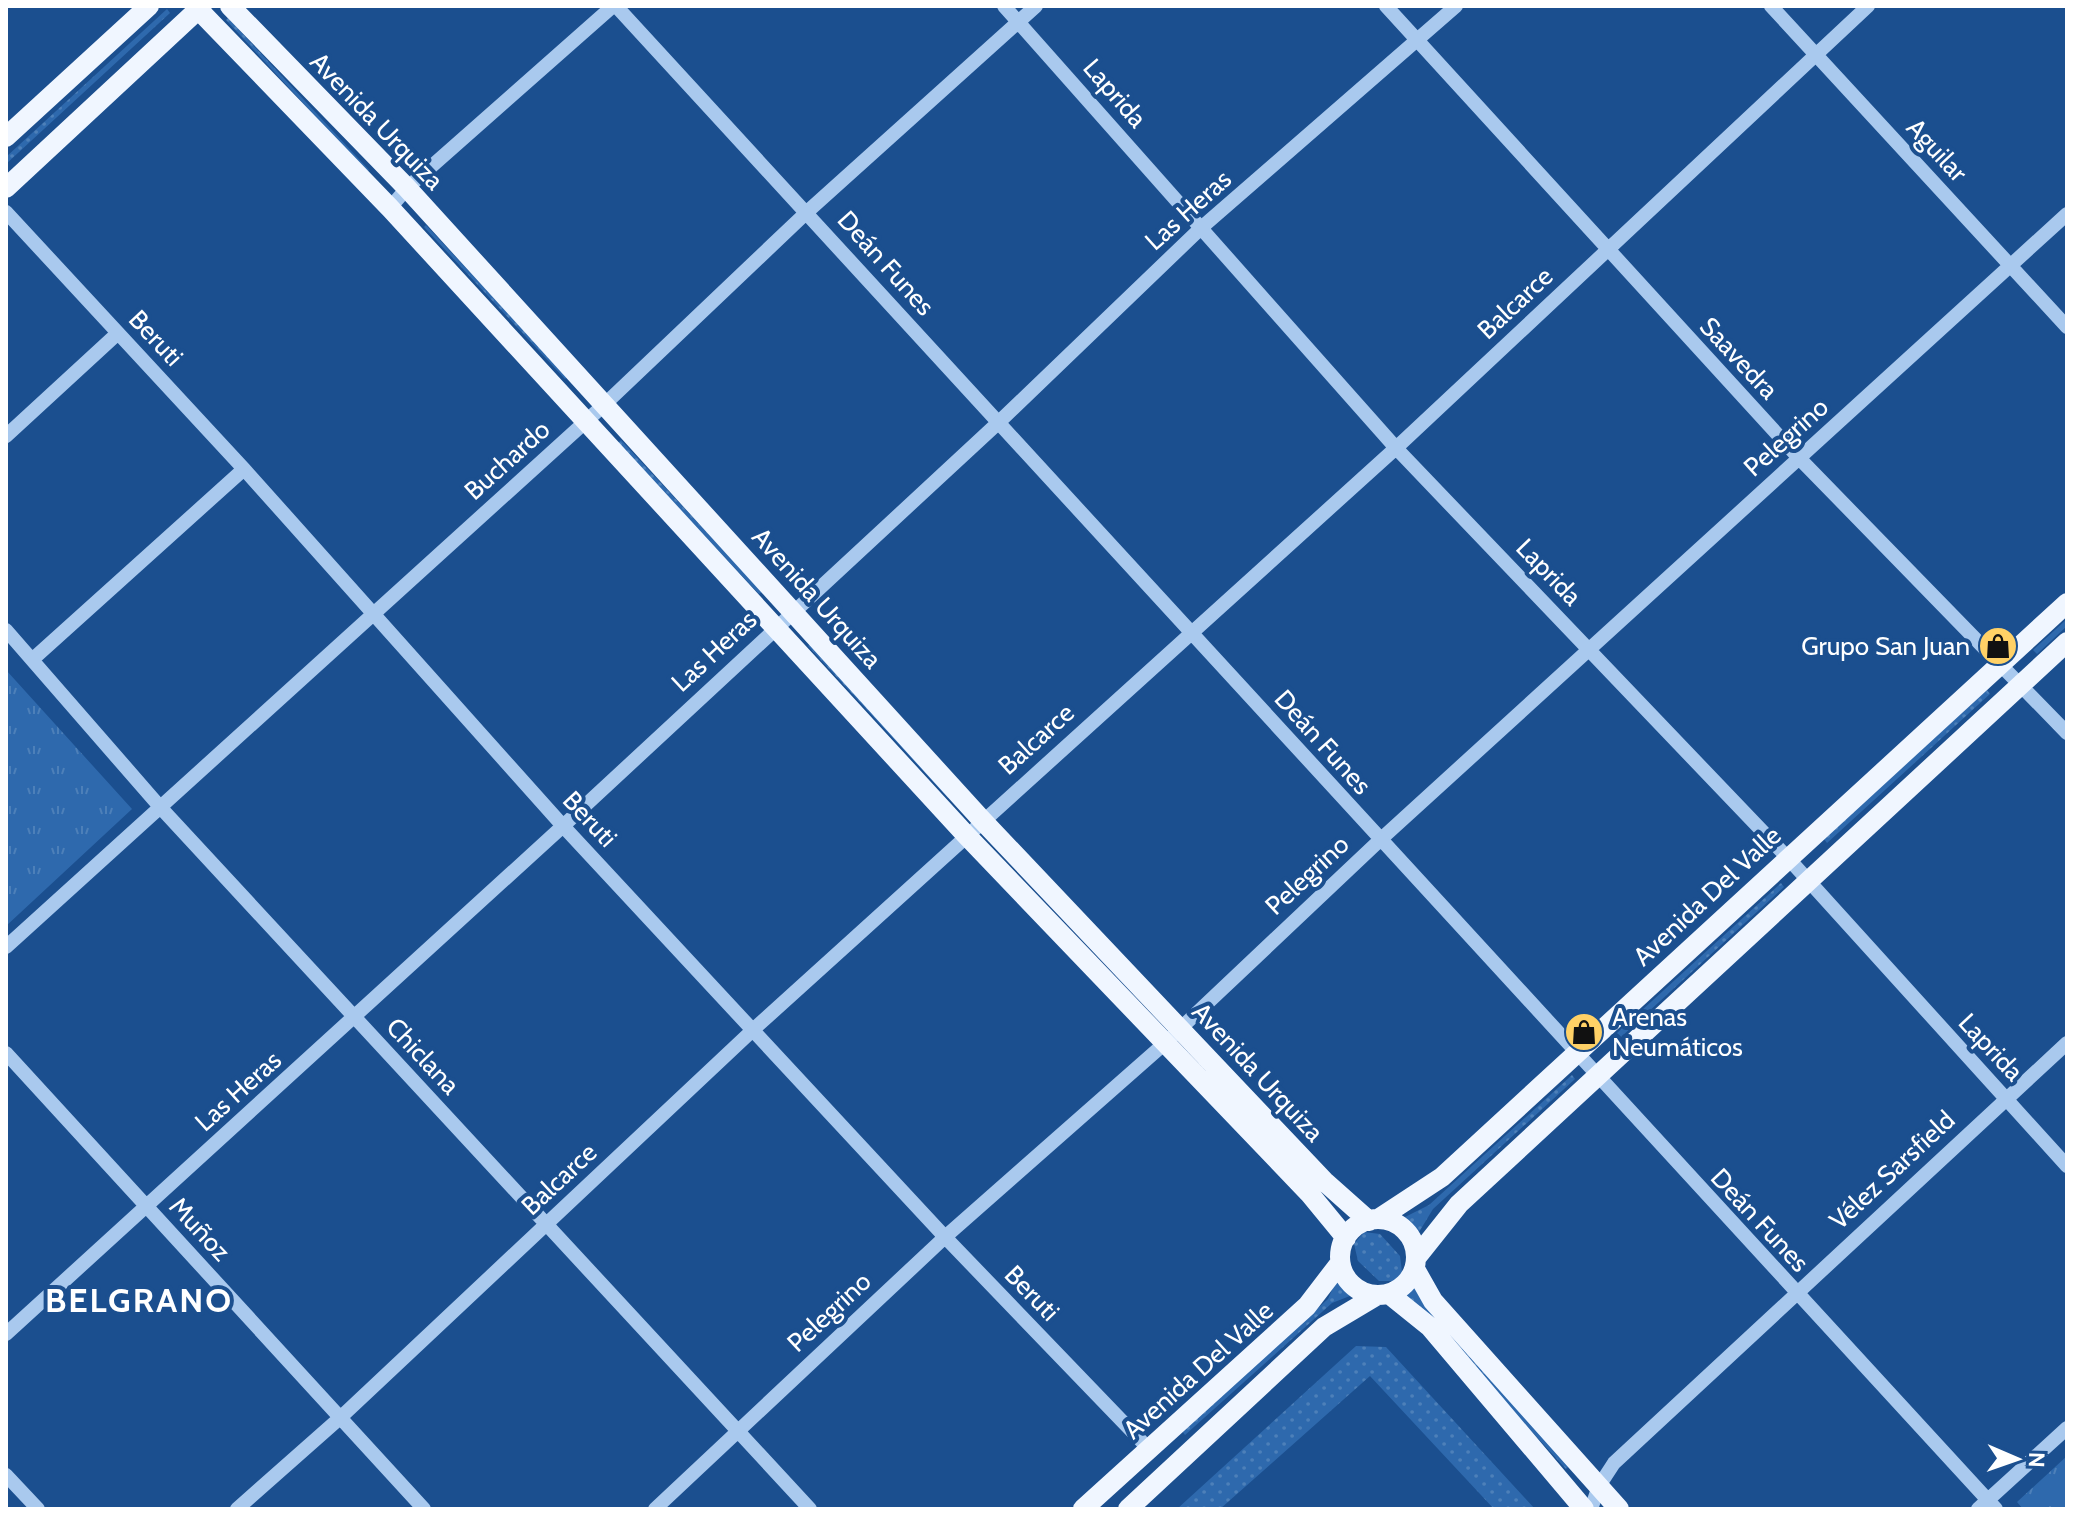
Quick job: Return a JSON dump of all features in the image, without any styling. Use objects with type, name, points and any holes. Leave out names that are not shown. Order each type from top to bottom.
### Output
[{"type":"main road","points":[[6,137],[149,6]]},
{"type":"main road","name":"Avenida Urquiza","points":[[230,6],[407,188],[982,820],[1324,1181],[1374,1220]]},
{"type":"main road","points":[[6,188],[198,7],[390,208],[584,423],[966,835],[1309,1193],[1346,1238]]},
{"type":"main road","name":"Avenida Del Valle","points":[[1374,1220],[1442,1177],[2067,603]]},
{"type":"main road","points":[[1382,1295],[1401,1289],[1459,1204],[2067,642]]},
{"type":"main road","points":[[1584,1509],[1430,1327],[1382,1295],[1352,1286],[1340,1263],[1346,1238],[1354,1228],[1374,1220],[1390,1221],[1409,1235],[1416,1264],[1433,1301],[1619,1509]]},
{"type":"main road","name":"Avenida Del Valle","points":[[1083,1509],[1307,1306],[1340,1263]]},
{"type":"main road","name":"Avenida Del Valle","points":[[1128,1509],[1324,1327],[1382,1295]]},
{"type":"street","points":[[390,208],[407,188],[615,6]]},
{"type":"street","name":"Deán Funes","points":[[615,6],[1577,1053],[1987,1506]]},
{"type":"street","name":"Laprida","points":[[1004,6],[1396,448],[1787,857],[2067,1166]]},
{"type":"street","name":"Buchardo","points":[[6,947],[605,404],[807,212],[1036,6]]},
{"type":"street","name":"Saavedra","points":[[1386,6],[1799,458],[2022,683],[2067,733]]},
{"type":"street","name":"Las Heras","points":[[6,1334],[563,826],[773,628],[999,422],[1201,228],[1456,6]]},
{"type":"street","name":"Aguilar","points":[[1771,6],[2067,327]]},
{"type":"street","name":"Balcarce","points":[[237,1509],[341,1417],[755,1028],[982,820],[1396,448],[1868,6]]},
{"type":"street","name":"Beruti","points":[[6,212],[244,469],[563,826],[755,1028],[945,1237],[1149,1449]]},
{"type":"street","name":"Pelegrino","points":[[655,1509],[945,1237],[1164,1044],[1380,840],[2067,214]]},
{"type":"street","points":[[6,436],[118,333]]},
{"type":"street","points":[[33,659],[244,469]]},
{"type":"street","name":"Chiclana","points":[[6,630],[161,808],[810,1509]]},
{"type":"street","name":"Vélez Sarsfield","points":[[1591,1509],[1599,1486],[1614,1463],[2067,1043]]},
{"type":"street","name":"Muñoz","points":[[6,1053],[424,1509]]},
{"type":"street","points":[[1987,1506],[2067,1428]]},
{"type":"street","points":[[6,1475],[38,1509]]},
{"type":"green space","points":[[167,9],[170,13],[6,164],[6,157]]},
{"type":"green space","points":[[228,18],[369,170],[367,172],[226,20]]},
{"type":"green space","points":[[426,225],[567,377],[565,379],[424,227]]},
{"type":"green space","points":[[621,440],[762,592],[759,594],[618,443]]},
{"type":"green space","points":[[2067,619],[2067,626],[2037,654],[2033,650]]},
{"type":"green space","points":[[810,644],[951,796],[948,798],[808,646]]},
{"type":"green space","points":[[6,670],[132,809],[6,926]]},
{"type":"green space","points":[[1987,690],[1990,694],[1827,843],[1824,839]]},
{"type":"green space","points":[[1781,883],[1784,887],[1621,1037],[1617,1033]]},
{"type":"green space","points":[[1572,1075],[1575,1079],[1433,1209],[1416,1237],[1409,1224],[1401,1219],[1429,1205]]},
{"type":"green space","points":[[1364,1232],[1380,1234],[1400,1256],[1402,1272],[1395,1281],[1379,1281],[1358,1261],[1354,1244]]},
{"type":"green space","points":[[1338,1276],[1355,1294],[1332,1303],[1185,1435],[1182,1431],[1328,1299]]},
{"type":"green space","points":[[1414,1284],[1570,1465],[1566,1469],[1421,1310],[1401,1296]]},
{"type":"green space","points":[[1356,1346],[1386,1347],[1535,1509],[1494,1509],[1370,1376],[1220,1509],[1177,1509]]},
{"type":"green space","points":[[2067,1456],[2067,1509],[2023,1509],[2017,1502]]},
{"type":"place","name":"Grupo San Juan","points":[[1998,646]]},
{"type":"place","name":"Arenas Neumáticos","points":[[1584,1032]]},
{"type":"district","name":"BELGRANO","points":[[139,1300]]}]
